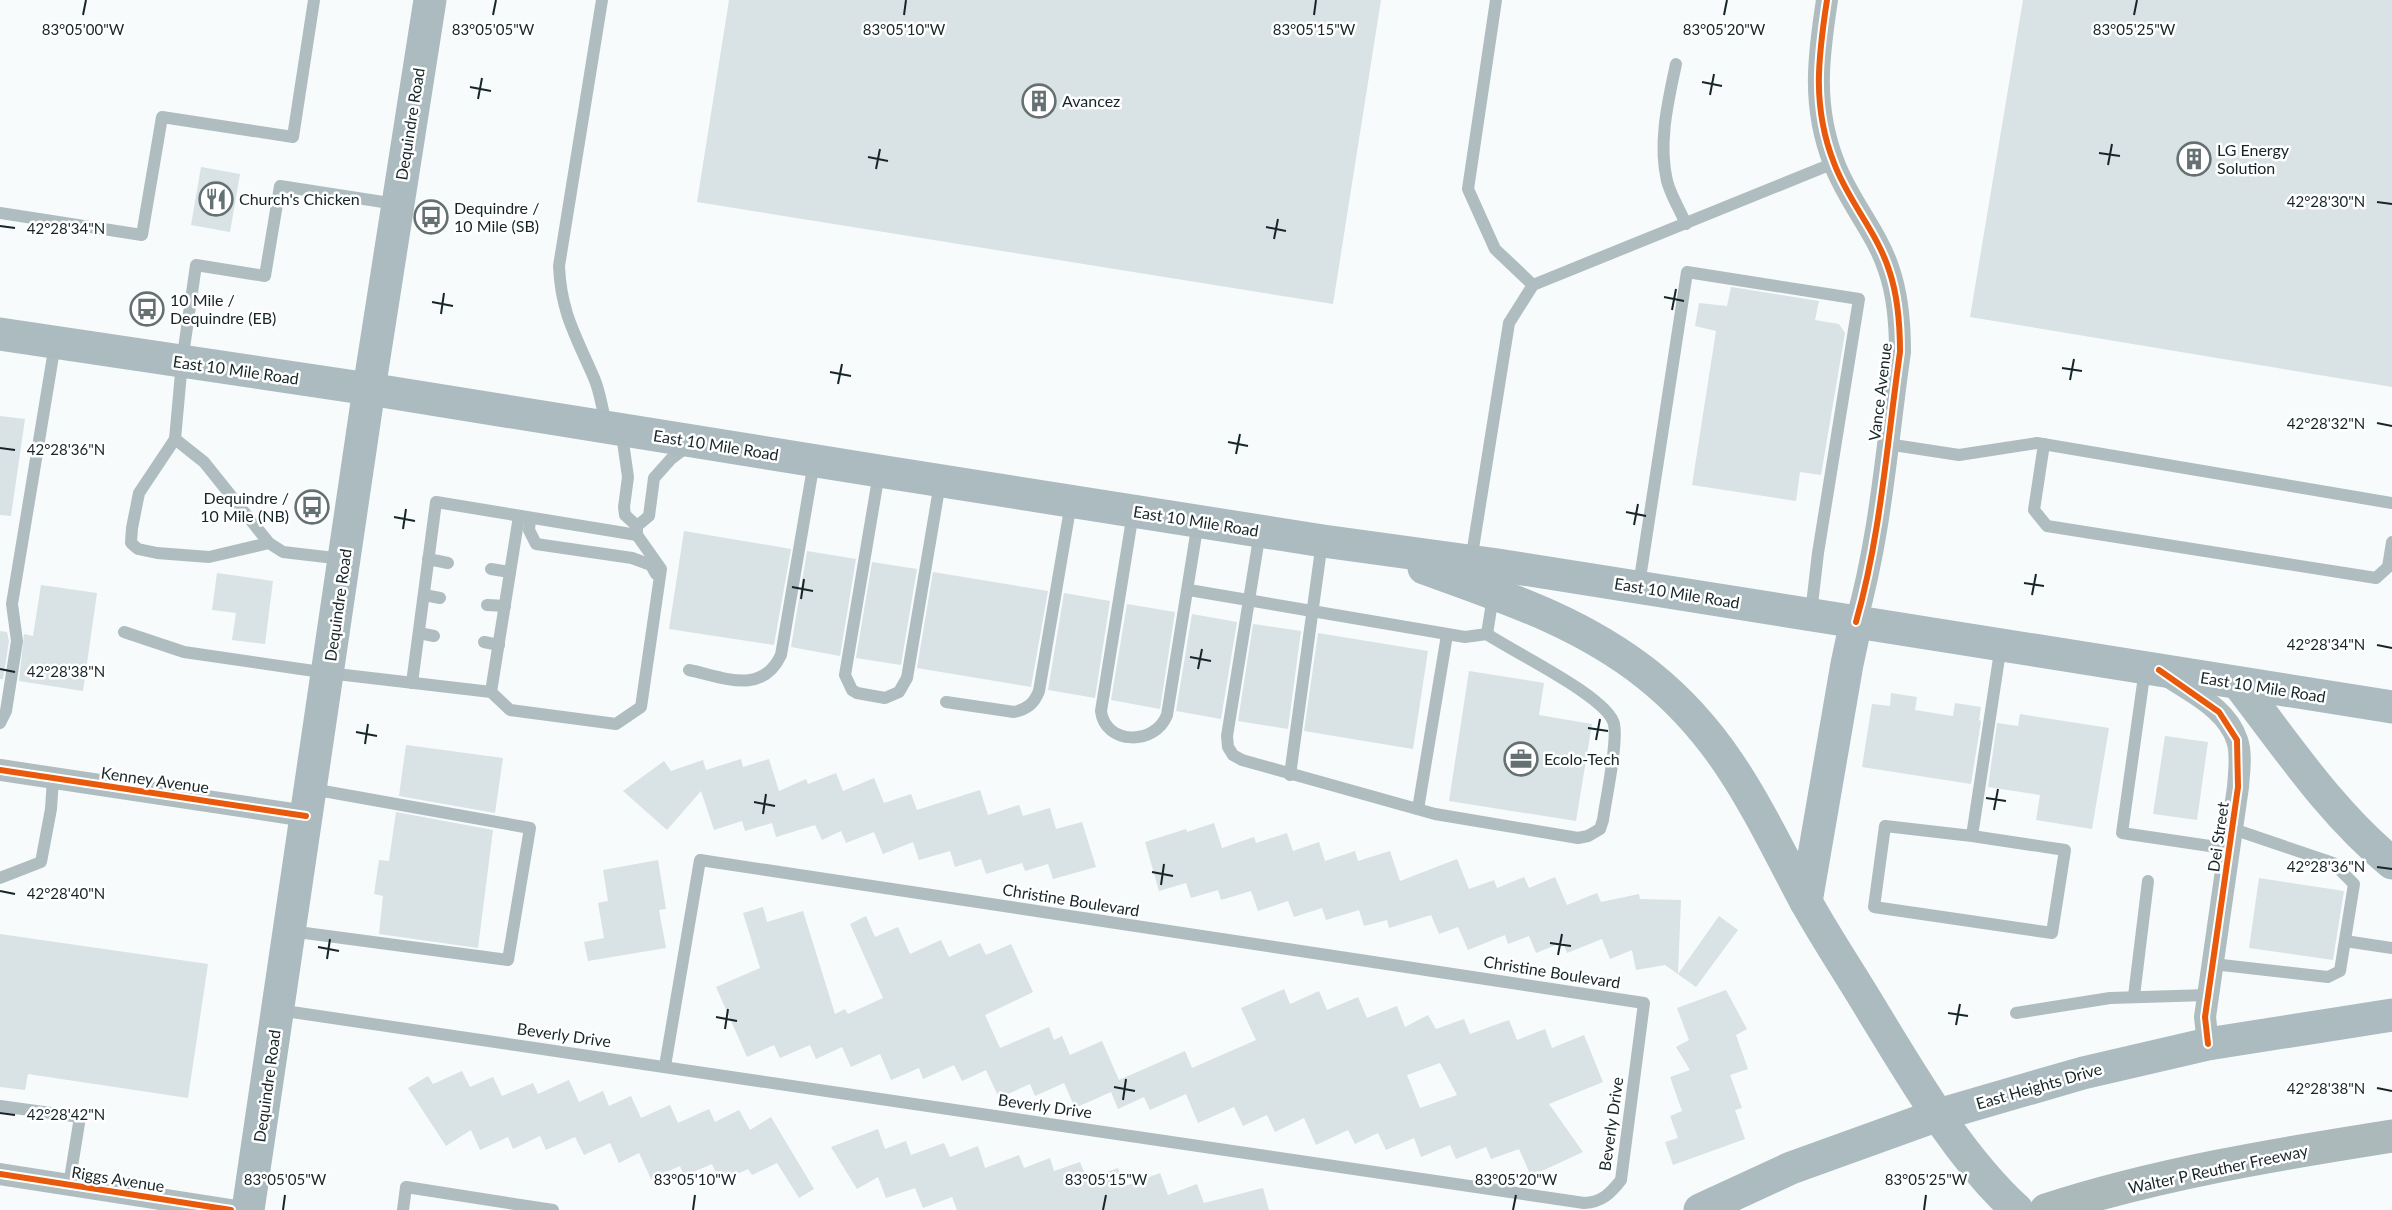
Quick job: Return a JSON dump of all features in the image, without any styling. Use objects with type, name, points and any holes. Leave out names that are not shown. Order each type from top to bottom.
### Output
[{"type":"highway","name":"Walter P Reuther Freeway","points":[[2046,1210],[2212,1168],[2294,1151],[2392,1136]]},
{"type":"main road","name":"Dequindre Road","points":[[248,1210],[369,389],[430,0]]},
{"type":"main road","name":"East 10 Mile Road","points":[[0,334],[369,389],[1369,548],[1490,576],[1638,587],[2392,707]]},
{"type":"main road","points":[[1490,576],[1548,614],[1585,633],[1637,666],[1678,703],[1708,735],[1747,789],[1806,902],[1938,1115],[1983,1174],[2017,1210]]},
{"type":"main road","points":[[1806,902],[1856,622]]},
{"type":"main road","points":[[2238,683],[2328,801],[2392,863]]},
{"type":"main road","name":"East Heights Drive","points":[[1700,1210],[1791,1168],[1938,1115],[2083,1073],[2208,1044],[2392,1016]]},
{"type":"street","name":"Vance Avenue","points":[[1827,0],[1817,67],[1818,95],[1834,163],[1889,269],[1900,324],[1900,352],[1868,580],[1856,622]]},
{"type":"street","name":"Dei Street","points":[[2152,669],[2207,702],[2219,712],[2237,740],[2238,787],[2205,1017],[2208,1044]]},
{"type":"street","name":"Kenney Avenue","points":[[0,770],[53,779],[309,802]]},
{"type":"street","name":"Riggs Avenue","points":[[0,1174],[231,1210]]},
{"type":"lane","points":[[0,213],[142,235],[162,117],[293,137],[314,0]]},
{"type":"lane","points":[[123,632],[184,652],[328,674],[491,692],[510,710],[616,724],[640,707],[661,569],[625,515],[628,477],[623,442],[612,428],[595,379],[572,333],[560,287],[559,266],[602,0]]},
{"type":"lane","points":[[1496,0],[1468,189],[1495,249],[1533,285]]},
{"type":"lane","points":[[1676,64],[1664,119],[1664,158],[1668,182],[1686,224]]},
{"type":"lane","points":[[1487,634],[1509,323],[1533,285],[1834,163]]},
{"type":"lane","points":[[269,543],[209,557],[157,553],[138,549],[131,543],[139,493],[175,439],[182,362],[196,265],[266,276],[280,186],[398,205]]},
{"type":"lane","points":[[1638,587],[1687,272],[1859,299],[1818,553],[1811,614]]},
{"type":"lane","points":[[0,723],[6,711],[17,641],[12,603],[55,343]]},
{"type":"lane","points":[[175,439],[204,462],[269,543],[283,552],[344,559]]},
{"type":"lane","points":[[637,530],[649,516],[654,478],[671,459],[694,442]]},
{"type":"lane","points":[[1887,444],[1959,456],[2037,443],[2392,503]]},
{"type":"lane","points":[[2044,444],[2034,510],[2047,526],[2376,579],[2388,567],[2392,542]]},
{"type":"lane","points":[[689,670],[745,681],[758,680],[767,675],[778,662],[782,655],[814,461]]},
{"type":"lane","points":[[879,471],[845,675],[852,690],[857,693],[885,698],[899,692],[907,678],[941,481]]},
{"type":"lane","points":[[946,702],[1014,712],[1024,710],[1035,700],[1039,691],[1071,501]]},
{"type":"lane","points":[[412,683],[436,502],[525,517],[637,530]]},
{"type":"lane","points":[[1133,511],[1101,711],[1102,721],[1108,729],[1117,734],[1139,738],[1150,735],[1164,724],[1169,709],[1198,521]]},
{"type":"lane","points":[[491,692],[510,572],[525,517]]},
{"type":"lane","points":[[525,517],[536,544],[632,558],[651,565],[659,580]]},
{"type":"lane","points":[[1189,590],[1249,601],[1447,635],[1475,637],[1487,634],[1583,692],[1610,713],[1614,724],[1614,740],[1600,829],[1588,836],[1564,837],[1418,809],[1290,775],[1233,755],[1228,747],[1227,736],[1249,601],[1260,531]]},
{"type":"lane","points":[[1290,775],[1323,541]]},
{"type":"lane","points":[[428,560],[448,563]]},
{"type":"lane","points":[[491,569],[510,572]]},
{"type":"lane","points":[[424,595],[440,598]]},
{"type":"lane","points":[[487,605],[505,606]]},
{"type":"lane","points":[[419,633],[434,636]]},
{"type":"lane","points":[[1418,809],[1447,635]]},
{"type":"lane","points":[[484,642],[499,645]]},
{"type":"lane","points":[[1972,836],[2002,644]]},
{"type":"lane","points":[[2152,669],[2122,833],[2231,839],[2333,863],[2354,884],[2340,971],[2328,977],[2213,964]]},
{"type":"lane","points":[[0,878],[41,861],[51,809],[53,779]]},
{"type":"lane","points":[[290,931],[508,960],[530,828],[309,802]]},
{"type":"lane","points":[[1885,826],[1972,836],[2065,850],[2052,933],[1874,907],[1885,826]]},
{"type":"lane","name":"Christine Boulevard","points":[[665,1066],[700,861],[1644,1002]]},
{"type":"lane","points":[[2134,996],[2148,881]]},
{"type":"lane","points":[[2345,941],[2392,948]]},
{"type":"lane","points":[[2016,1014],[2110,998],[2208,995]]},
{"type":"lane","name":"Beverly Drive","points":[[278,1010],[1584,1203],[1598,1202],[1611,1193],[1621,1180],[1644,1002]]},
{"type":"lane","points":[[0,1106],[80,1117],[69,1185]]},
{"type":"lane","points":[[403,1210],[406,1187],[553,1210]]},
{"type":"building","name":"Avancez","points":[[729,0],[1381,0],[1333,304],[697,202]]},
{"type":"building","name":"LG Energy Solution","points":[[2023,0],[2392,0],[2392,387],[1970,317]]},
{"type":"building","name":"Church's Chicken","points":[[201,167],[240,174],[230,232],[191,225]]},
{"type":"building","points":[[1731,287],[1819,301],[1815,320],[1839,324],[1845,333],[1821,475],[1800,472],[1796,501],[1692,485],[1716,331],[1695,326],[1699,303],[1727,306]]},
{"type":"building","points":[[0,416],[25,419],[11,516],[0,515]]},
{"type":"building","points":[[684,531],[791,549],[774,645],[669,629]]},
{"type":"building","points":[[807,551],[856,559],[840,656],[791,647]]},
{"type":"building","points":[[872,562],[917,569],[901,665],[856,658]]},
{"type":"building","points":[[933,572],[1048,591],[1031,687],[917,668]]},
{"type":"building","points":[[217,573],[273,581],[265,644],[232,640],[236,613],[212,610]]},
{"type":"building","points":[[41,585],[97,593],[83,691],[19,681],[24,634],[33,636]]},
{"type":"building","points":[[1064,593],[1110,601],[1095,698],[1048,690]]},
{"type":"building","points":[[1127,604],[1175,612],[1160,709],[1111,700]]},
{"type":"building","points":[[1192,614],[1237,622],[1221,719],[1176,711]]},
{"type":"building","points":[[1253,624],[1301,631],[1288,729],[1238,721]]},
{"type":"building","points":[[0,631],[7,632],[9,641],[3,679],[0,679]]},
{"type":"building","points":[[1318,633],[1428,651],[1413,749],[1304,731]]},
{"type":"building","points":[[1469,671],[1544,683],[1539,715],[1592,724],[1576,821],[1449,801]]},
{"type":"building","points":[[1891,693],[1917,697],[1915,710],[1953,716],[1955,703],[1981,707],[1979,720],[1981,721],[1971,784],[1862,767],[1872,704],[1890,706]]},
{"type":"building","points":[[2020,714],[2109,728],[2092,829],[2036,820],[2040,795],[1988,787],[1997,723],[2018,726]]},
{"type":"building","points":[[2165,736],[2208,742],[2197,820],[2153,814]]},
{"type":"building","points":[[406,745],[503,758],[495,813],[399,796]]},
{"type":"building","points":[[741,759],[743,767],[769,759],[779,791],[806,779],[808,784],[836,773],[843,791],[874,778],[884,803],[911,794],[917,810],[980,790],[988,815],[1019,805],[1023,816],[1050,808],[1056,829],[1082,822],[1096,867],[1053,879],[1048,864],[1025,871],[1022,863],[986,874],[981,859],[955,867],[950,851],[919,860],[913,842],[883,854],[874,832],[846,843],[841,831],[822,840],[815,825],[776,837],[772,823],[745,831],[742,821],[714,830],[701,791],[667,830],[623,791],[664,761],[671,771],[703,760],[706,770]]},
{"type":"building","points":[[396,812],[493,830],[478,948],[379,934],[383,896],[374,894],[379,860],[389,861]]},
{"type":"building","points":[[1214,823],[1222,848],[1254,837],[1256,843],[1287,833],[1293,851],[1319,842],[1325,861],[1355,851],[1358,861],[1390,851],[1400,881],[1457,859],[1469,889],[1494,880],[1497,888],[1524,877],[1529,888],[1555,877],[1567,905],[1597,893],[1601,902],[1639,894],[1640,899],[1681,900],[1678,974],[1719,916],[1738,930],[1696,987],[1665,965],[1636,970],[1632,950],[1610,959],[1602,939],[1567,953],[1563,942],[1536,953],[1529,936],[1508,944],[1505,935],[1468,950],[1458,927],[1439,934],[1431,915],[1389,928],[1387,920],[1364,926],[1359,910],[1326,920],[1322,908],[1294,917],[1288,901],[1258,911],[1251,891],[1221,900],[1218,890],[1191,898],[1186,883],[1159,891],[1145,842]]},
{"type":"building","points":[[658,860],[666,909],[659,910],[666,948],[588,961],[584,942],[604,938],[598,903],[608,901],[603,870]]},
{"type":"building","points":[[2259,878],[2344,891],[2333,960],[2249,948]]},
{"type":"building","points":[[763,907],[767,922],[803,911],[835,1014],[845,1009],[848,1014],[883,998],[850,924],[866,916],[875,937],[898,927],[910,954],[941,940],[949,957],[980,943],[986,955],[1011,944],[1033,992],[985,1015],[1000,1048],[1049,1027],[1054,1040],[1062,1036],[1070,1055],[1102,1041],[1119,1080],[1185,1051],[1192,1068],[1256,1040],[1241,1008],[1284,989],[1290,1004],[1319,991],[1327,1010],[1358,997],[1367,1018],[1397,1006],[1405,1027],[1428,1015],[1436,1029],[1464,1019],[1470,1034],[1509,1020],[1517,1040],[1545,1029],[1552,1048],[1584,1035],[1603,1082],[1549,1104],[1583,1152],[1531,1176],[1519,1149],[1491,1159],[1486,1147],[1456,1159],[1450,1145],[1421,1157],[1414,1138],[1386,1150],[1378,1133],[1355,1144],[1348,1130],[1316,1145],[1304,1118],[1275,1132],[1267,1115],[1243,1126],[1234,1107],[1198,1123],[1186,1094],[1150,1110],[1144,1097],[1118,1109],[1111,1092],[1075,1108],[1064,1083],[1035,1096],[1030,1084],[999,1098],[986,1070],[962,1081],[954,1065],[923,1079],[919,1068],[891,1080],[880,1054],[851,1067],[842,1047],[816,1059],[810,1045],[780,1058],[774,1045],[747,1057],[716,987],[760,968],[743,913]],"holes":[[[1440,1063],[1457,1095],[1420,1108],[1407,1075]]]},
{"type":"building","points":[[0,934],[208,964],[188,1098],[28,1074],[25,1090],[0,1087]]},
{"type":"building","points":[[1726,990],[1747,1029],[1736,1035],[1748,1069],[1730,1075],[1742,1108],[1735,1110],[1745,1139],[1673,1165],[1665,1142],[1678,1138],[1670,1116],[1682,1111],[1670,1077],[1690,1070],[1676,1047],[1689,1040],[1677,1008]]},
{"type":"building","points":[[462,1071],[470,1087],[493,1077],[502,1096],[533,1083],[538,1094],[569,1080],[579,1102],[603,1091],[609,1106],[631,1096],[641,1118],[670,1105],[678,1123],[709,1109],[715,1122],[739,1110],[750,1130],[771,1117],[814,1189],[799,1198],[777,1163],[752,1175],[748,1169],[720,1182],[712,1164],[684,1176],[680,1166],[651,1179],[639,1153],[619,1163],[610,1143],[584,1155],[575,1137],[546,1150],[540,1136],[513,1149],[508,1137],[480,1150],[471,1130],[446,1146],[408,1088],[428,1076],[433,1084]]},
{"type":"building","points":[[878,1129],[885,1149],[906,1141],[911,1155],[944,1143],[950,1157],[978,1146],[985,1168],[1019,1155],[1024,1168],[1050,1158],[1054,1171],[1080,1162],[1087,1179],[1118,1168],[1125,1186],[1160,1173],[1168,1195],[1197,1184],[1204,1203],[1263,1188],[1269,1210],[957,1210],[952,1197],[923,1208],[915,1188],[886,1198],[878,1177],[857,1189],[831,1147]]},
{"type":"cycle path","points":[[1827,0],[1819,62],[1822,122],[1840,177],[1884,256],[1892,280],[1900,331],[1900,352],[1883,488],[1872,555],[1856,622]]},
{"type":"cycle path","points":[[2159,670],[2219,712],[2237,740],[2238,787],[2205,1017],[2208,1044]]},
{"type":"cycle path","points":[[0,770],[306,816]]},
{"type":"cycle path","points":[[0,1174],[231,1210]]},
{"type":"place","name":"Avancez","points":[[1039,101]]},
{"type":"place","name":"LG Energy Solution","points":[[2194,159]]},
{"type":"place","name":"Church's Chicken","points":[[216,199]]},
{"type":"place","name":"Dequindre / 10 Mile (SB)","points":[[431,217]]},
{"type":"place","name":"10 Mile / Dequindre (EB)","points":[[147,309]]},
{"type":"place","name":"Dequindre / 10 Mile (NB)","points":[[312,507]]},
{"type":"place","name":"Ecolo-Tech","points":[[1521,759]]}]
